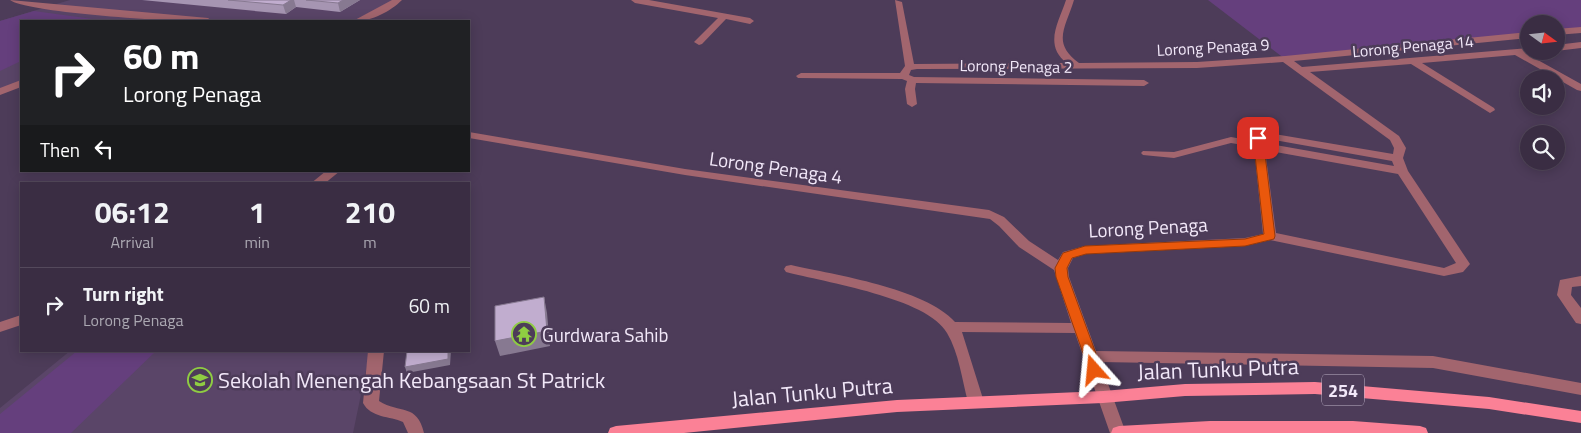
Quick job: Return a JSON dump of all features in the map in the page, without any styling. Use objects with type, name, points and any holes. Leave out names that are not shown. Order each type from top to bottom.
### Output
[{"type":"main road","name":"Jalan Tunku Putra","points":[[616,433],[897,406],[1185,390],[1315,388],[1489,403],[1581,417]]},
{"type":"main road","name":"254","points":[[1118,433],[1210,428],[1420,433]]},
{"type":"street","points":[[14,0],[38,6],[199,20]]},
{"type":"street","points":[[50,7],[70,0]]},
{"type":"street","points":[[360,20],[373,15],[398,0]]},
{"type":"street","points":[[634,0],[649,1],[750,21]]},
{"type":"street","points":[[1070,0],[1059,27],[1057,40],[1062,53],[1078,66]]},
{"type":"street","points":[[898,2],[910,67],[905,71],[912,104]]},
{"type":"street","points":[[156,20],[165,16]]},
{"type":"street","points":[[699,42],[724,16]]},
{"type":"street","points":[[1565,31],[1581,30]]},
{"type":"street","name":"Lorong Penaga 9","points":[[910,67],[1197,64],[1285,59],[1520,36]]},
{"type":"street","points":[[1565,47],[1581,46]]},
{"type":"street","points":[[1517,52],[1581,88]]},
{"type":"street","name":"Lorong Penaga 14","points":[[1300,70],[1520,52]]},
{"type":"street","points":[[1285,59],[1395,138],[1400,148],[1397,158],[1402,171],[1464,264],[1458,269],[1444,272],[1270,236],[1258,138],[1269,136],[1397,158]]},
{"type":"street","points":[[1413,61],[1490,110]]},
{"type":"street","name":"Lorong Penaga 2","points":[[801,76],[1144,83]]},
{"type":"street","points":[[0,92],[20,83]]},
{"type":"street","name":"Lorong Penaga 4","points":[[470,135],[685,172],[989,214],[996,216],[1004,222],[1024,244],[1061,268]]},
{"type":"street","points":[[1147,154],[1174,155],[1231,140],[1259,147],[1402,171]]},
{"type":"street","points":[[319,182],[333,172]]},
{"type":"street","name":"Lorong Penaga","points":[[1061,268],[1068,255],[1085,250],[1245,242],[1270,236]]},
{"type":"street","points":[[1061,268],[1062,277],[1103,396],[1118,433]]},
{"type":"street","points":[[791,269],[914,301],[938,314],[953,327],[976,402]]},
{"type":"street","points":[[1581,281],[1565,283],[1564,295],[1581,319]]},
{"type":"street","points":[[0,327],[20,320]]},
{"type":"street","points":[[953,327],[1081,328]]},
{"type":"street","points":[[376,352],[371,403],[381,410],[412,420],[416,433]]},
{"type":"street","points":[[1090,356],[1433,362],[1581,389]]},
{"type":"shaded area","points":[[70,0],[398,0],[373,15],[360,20],[199,20],[165,16],[156,20],[20,20],[20,83],[0,92],[0,21]]},
{"type":"shaded area","points":[[1208,0],[1581,0],[1581,30],[1565,31],[1565,15],[1520,15],[1520,36],[1285,59]]},
{"type":"shaded area","points":[[34,11],[93,19],[20,20],[20,61],[0,71],[0,21]]},
{"type":"shaded area","name":"Sekolah Menengah Kebangsaan St Patrick","points":[[69,352],[370,352],[353,433],[0,433],[0,408]]},
{"type":"shaded area","points":[[76,352],[155,352],[71,433],[0,433],[0,414]]},
{"type":"building","points":[[228,0],[291,0],[283,5]]},
{"type":"building","points":[[306,0],[343,0],[338,3]]},
{"type":"building","points":[[544,297],[547,331],[495,341],[495,306]]},
{"type":"building","points":[[407,352],[448,352],[448,359],[405,367]]},
{"type":"place","name":"Gurdwara Sahib","points":[[524,334]]},
{"type":"place","name":"Sekolah Menengah Kebangsaan St Patrick","points":[[200,380]]},
{"type":"route","points":[[1094,370],[1062,277],[1061,268],[1068,255],[1085,250],[1245,242],[1270,236],[1258,138]]}]
